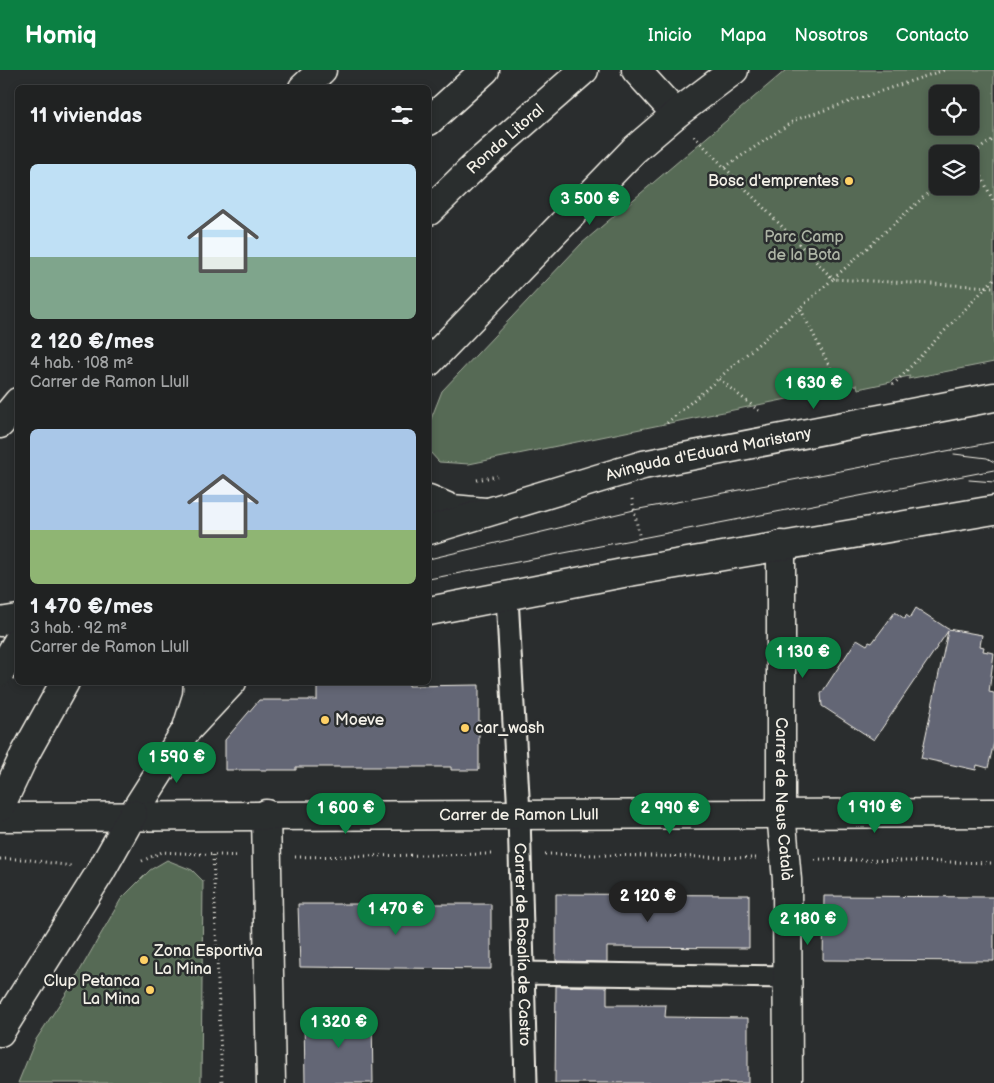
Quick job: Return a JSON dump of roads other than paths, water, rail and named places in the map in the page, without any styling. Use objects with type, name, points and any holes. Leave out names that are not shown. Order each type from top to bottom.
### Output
[{"type":"main road","points":[[306,85],[322,70]]},
{"type":"main road","points":[[431,119],[485,70]]},
{"type":"main road","name":"Ronda Litoral","points":[[431,209],[522,124],[584,70]]},
{"type":"main road","points":[[431,360],[634,150],[684,124],[734,70]]},
{"type":"main road","points":[[640,75],[684,124]]},
{"type":"main road","name":"Avinguda d'Eduard Maristany","points":[[431,529],[643,464],[994,397]]},
{"type":"main road","points":[[0,424],[15,406]]},
{"type":"main road","points":[[431,500],[452,509],[484,512]]},
{"type":"main road","points":[[431,611],[781,545],[994,510]]},
{"type":"main road","name":"Carrer de Neus Català","points":[[781,545],[781,812],[787,880],[788,1083]]},
{"type":"main road","points":[[0,622],[15,619]]},
{"type":"main road","points":[[0,672],[15,646]]},
{"type":"main road","points":[[0,807],[25,754],[63,685]]},
{"type":"main road","points":[[185,732],[197,696],[198,685]]},
{"type":"main road","points":[[0,1032],[185,732],[229,685]]},
{"type":"main road","name":"Carrer de Ramon Llull","points":[[133,814],[994,813]]},
{"type":"main road","points":[[0,817],[133,814]]},
{"type":"main road","points":[[266,814],[271,1083]]},
{"type":"street","name":"Carrer de Rosalía de Castro","points":[[507,597],[520,814],[526,1083]]},
{"type":"street","points":[[523,972],[788,977]]},
{"type":"tram line","points":[[431,559],[634,510],[994,442]]},
{"type":"tram line","points":[[954,454],[987,458],[994,462]]},
{"type":"tram line","points":[[431,579],[994,470]]},
{"type":"tram line","points":[[969,480],[994,482]]},
{"type":"tram line","points":[[0,651],[15,648]]},
{"type":"tram line","points":[[0,664],[15,662]]},
{"type":"place","name":"Bosc d'emprentes","points":[[849,181]]},
{"type":"place","name":"Moeve","points":[[325,720]]},
{"type":"place","name":"car_wash","points":[[465,728]]},
{"type":"place","name":"Zona Esportiva La Mina","points":[[144,960]]},
{"type":"place","name":"Clup Petanca La Mina","points":[[150,990]]},
{"type":"park label","name":"Parc Camp de la Bota","points":[[804,246]]}]
